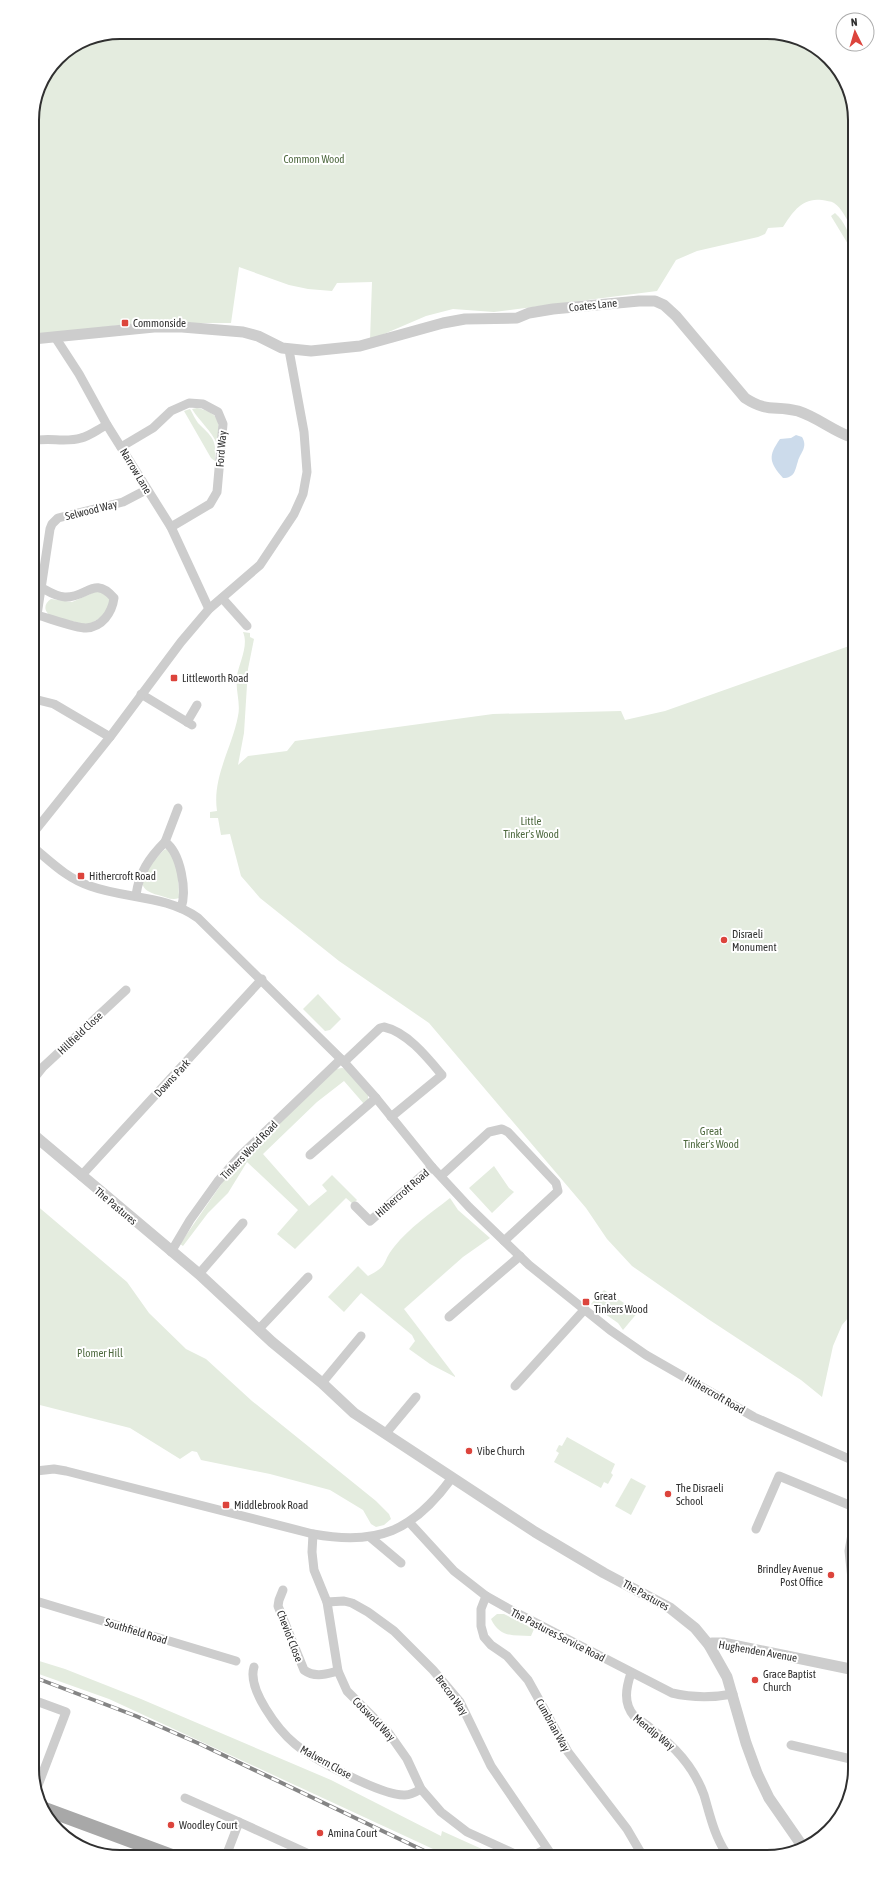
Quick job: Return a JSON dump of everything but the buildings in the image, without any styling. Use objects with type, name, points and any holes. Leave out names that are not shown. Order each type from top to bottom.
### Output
[{"type":"main road","points":[[51,1811],[156,1850]]},
{"type":"street","name":"Coates Lane","points":[[289,350],[311,351],[360,346],[442,323],[464,319],[517,318],[529,313],[553,310],[639,301],[655,301],[664,305],[676,316],[745,398],[756,405],[769,409],[799,411],[848,436]]},
{"type":"street","points":[[39,338],[154,327],[182,327],[243,332],[258,336],[289,350],[300,411],[307,472],[303,494],[294,514],[260,565],[209,609],[39,826]]},
{"type":"street","name":"Narrow Lane","points":[[55,337],[79,374],[107,425],[146,490],[171,527],[209,609]]},
{"type":"street","name":"Ford Way","points":[[121,447],[153,428],[171,411],[189,403],[203,404],[218,412],[223,424],[217,492],[210,504],[171,527]]},
{"type":"street","points":[[39,440],[80,439],[107,425]]},
{"type":"street","name":"Selwood Way","points":[[39,600],[42,588],[49,533],[52,524],[58,518],[123,502],[146,490]]},
{"type":"street","name":"Selwood Way","points":[[39,616],[85,628],[100,623],[113,609],[114,598],[107,590],[101,588],[93,588],[74,597],[65,598],[56,596],[42,588]]},
{"type":"street","points":[[222,598],[247,626]]},
{"type":"street","points":[[141,694],[190,723],[197,705]]},
{"type":"street","points":[[39,700],[54,704],[110,737]]},
{"type":"street","points":[[136,895],[141,873],[155,852],[165,842],[178,808]]},
{"type":"street","points":[[165,842],[173,850],[176,856],[184,887],[181,908]]},
{"type":"street","name":"Hithercroft Road","points":[[39,852],[62,872],[79,882],[103,890],[136,895],[181,908],[198,918],[262,979],[342,1060],[376,1098],[432,1167],[520,1256],[610,1330],[646,1355],[754,1417],[848,1458]]},
{"type":"street","name":"Downs Park","points":[[81,1176],[262,979]]},
{"type":"street","name":"Hillfield Close","points":[[39,1072],[126,990]]},
{"type":"street","points":[[342,1060],[380,1028],[384,1027],[408,1040],[424,1054],[442,1075],[391,1117]]},
{"type":"street","name":"Tinkers Wood Road","points":[[171,1252],[190,1220],[218,1181],[240,1156],[342,1060]]},
{"type":"street","points":[[310,1155],[376,1098]]},
{"type":"street","name":"Hithercroft Road","points":[[441,1176],[489,1132],[502,1129],[508,1132],[556,1183],[558,1191],[504,1241]]},
{"type":"street","name":"The Pastures","points":[[39,1139],[199,1274],[258,1330],[322,1383],[354,1413],[386,1433],[452,1479],[535,1532],[604,1573],[670,1608],[695,1628],[709,1645],[727,1677],[746,1743],[757,1773],[782,1819],[800,1843]]},
{"type":"street","name":"Hithercroft Road","points":[[355,1206],[370,1221],[432,1167]]},
{"type":"street","points":[[199,1274],[243,1223]]},
{"type":"street","points":[[449,1317],[520,1256]]},
{"type":"street","points":[[258,1330],[308,1277]]},
{"type":"street","points":[[515,1386],[586,1309]]},
{"type":"street","points":[[322,1383],[361,1336]]},
{"type":"street","points":[[386,1433],[416,1397]]},
{"type":"street","points":[[39,1471],[54,1469],[66,1471],[313,1534],[334,1538],[370,1537],[392,1531],[409,1522],[428,1508],[452,1479]]},
{"type":"street","points":[[756,1529],[779,1476],[848,1505]]},
{"type":"street","name":"The Pastures Service Road","points":[[409,1522],[454,1571],[486,1596],[631,1673],[672,1693],[685,1696],[707,1697],[733,1694]]},
{"type":"street","name":"Cotswold Way","points":[[313,1534],[312,1552],[314,1570],[326,1602],[338,1671],[348,1692],[388,1732],[397,1744],[421,1789],[441,1812],[453,1823],[479,1838],[506,1850]]},
{"type":"street","points":[[370,1537],[401,1564]]},
{"type":"street","name":"Cheviot Close","points":[[283,1590],[278,1606],[304,1670],[309,1674],[317,1675],[338,1671]]},
{"type":"street","name":"Cumbrian Way","points":[[486,1596],[481,1609],[481,1626],[484,1636],[491,1645],[507,1656],[528,1680],[568,1752],[627,1829],[639,1850]]},
{"type":"street","name":"Brecon Way","points":[[326,1602],[344,1601],[352,1603],[368,1612],[394,1631],[433,1670],[460,1702],[491,1766],[547,1850]]},
{"type":"street","name":"Southfield Road","points":[[39,1602],[236,1661]]},
{"type":"street","name":"Hughenden Avenue","points":[[709,1645],[712,1643],[723,1643],[848,1669]]},
{"type":"street","name":"Malvern Close","points":[[254,1667],[252,1672],[260,1700],[294,1744],[325,1764],[352,1777],[388,1791],[404,1796],[413,1794],[421,1789]]},
{"type":"street","name":"Mendip Way","points":[[631,1673],[626,1696],[630,1711],[634,1716],[666,1740],[683,1757],[700,1784],[714,1830],[724,1850]]},
{"type":"street","points":[[39,1702],[66,1712],[40,1780]]},
{"type":"street","points":[[791,1745],[848,1758]]},
{"type":"street","points":[[185,1798],[300,1850]]},
{"type":"street","points":[[228,1850],[239,1822]]},
{"type":"green space","name":"Common Wood","points":[[115,39],[772,39],[793,43],[808,50],[816,56],[834,75],[844,94],[848,120],[848,221],[842,211],[834,203],[822,200],[809,201],[798,207],[783,227],[768,228],[765,234],[758,237],[697,251],[676,260],[657,291],[494,312],[453,309],[426,316],[370,340],[372,282],[337,283],[332,291],[308,289],[289,285],[239,267],[231,323],[139,323],[39,334],[40,109],[45,89],[59,67],[79,50],[94,43]]},
{"type":"green space","points":[[835,213],[842,221],[848,233],[848,244],[831,216]]},
{"type":"green space","points":[[197,408],[210,413],[217,420],[219,430],[217,444],[212,434],[192,409]]},
{"type":"green space","points":[[190,409],[198,423],[210,435],[214,443],[215,461],[211,458],[184,411]]},
{"type":"green space","points":[[97,591],[111,597],[110,612],[88,625],[51,616],[45,608],[48,601],[51,599],[72,602]]},
{"type":"green space","points":[[243,632],[250,633],[250,637],[254,639],[248,669],[244,733],[238,765],[248,756],[287,751],[295,741],[493,714],[621,711],[625,720],[665,711],[848,646],[848,1318],[842,1325],[833,1346],[822,1397],[801,1380],[708,1319],[632,1266],[607,1239],[586,1208],[429,1023],[339,961],[260,898],[241,876],[230,834],[221,835],[218,818],[210,818],[210,812],[217,811],[217,786],[239,711],[237,676],[243,654],[245,637]]},
{"type":"green space","points":[[167,849],[171,851],[178,873],[179,898],[176,899],[158,895],[149,891],[144,887],[142,881],[148,868],[164,850]]},
{"type":"green space","points":[[318,994],[341,1019],[330,1030],[325,1031],[303,1009]]},
{"type":"green space","points":[[336,1069],[347,1069],[368,1094],[368,1100],[364,1104],[344,1081],[317,1102],[263,1154],[309,1206],[327,1191],[322,1185],[332,1175],[357,1200],[353,1204],[346,1198],[295,1249],[277,1234],[298,1210],[247,1162],[228,1193],[208,1213],[183,1246],[180,1244],[231,1170]]},
{"type":"green space","points":[[494,1166],[509,1188],[514,1192],[492,1213],[469,1188]]},
{"type":"green space","points":[[450,1198],[458,1210],[490,1238],[463,1257],[404,1309],[455,1377],[430,1364],[409,1349],[415,1341],[412,1335],[361,1293],[344,1312],[328,1297],[358,1266],[368,1276],[380,1269],[390,1252],[406,1233]]},
{"type":"green space","name":"Plomer Hill","points":[[39,1207],[127,1282],[149,1313],[186,1349],[206,1359],[252,1401],[376,1501],[389,1514],[391,1519],[384,1525],[376,1527],[371,1524],[363,1510],[330,1490],[270,1474],[201,1460],[197,1452],[192,1451],[180,1459],[130,1428],[39,1405]]},
{"type":"green space","points":[[604,1290],[638,1312],[623,1330],[618,1323],[591,1304]]},
{"type":"green space","points":[[567,1437],[615,1464],[611,1473],[613,1475],[608,1484],[604,1482],[601,1488],[554,1462],[559,1453],[556,1451],[559,1445],[562,1446]]},
{"type":"green space","points":[[631,1478],[646,1486],[631,1515],[615,1506]]},
{"type":"green space","points":[[497,1614],[504,1614],[534,1629],[531,1636],[513,1635],[499,1630],[491,1619]]},
{"type":"green space","points":[[39,1661],[65,1669],[141,1699],[331,1780],[441,1836],[442,1831],[484,1850],[435,1850],[109,1699],[39,1674]]},
{"type":"water","points":[[796,435],[802,437],[804,447],[794,473],[790,477],[783,478],[773,463],[773,450],[780,439],[791,438]]},
{"type":"railway","points":[[39,1679],[136,1716],[200,1744],[423,1850]]},
{"type":"place","name":"Commonside","points":[[125,323]]},
{"type":"place","name":"Littleworth Road","points":[[174,678]]},
{"type":"place","name":"Hithercroft Road","points":[[81,876]]},
{"type":"place","name":"Disraeli Monument","points":[[724,940]]},
{"type":"place","name":"Great Tinkers Wood","points":[[586,1302]]},
{"type":"place","name":"Vibe Church","points":[[469,1451]]},
{"type":"place","name":"The Disraeli School","points":[[668,1494]]},
{"type":"place","name":"Middlebrook Road","points":[[226,1505]]},
{"type":"place","name":"Brindley Avenue Post Office","points":[[831,1575]]},
{"type":"place","name":"Grace Baptist Church","points":[[755,1680]]},
{"type":"place","name":"Woodley Court","points":[[171,1825]]},
{"type":"place","name":"Amina Court","points":[[320,1833]]},
{"type":"park label","name":"Little Tinker's Wood","points":[[531,827]]},
{"type":"park label","name":"Great Tinker's Wood","points":[[711,1137]]}]
